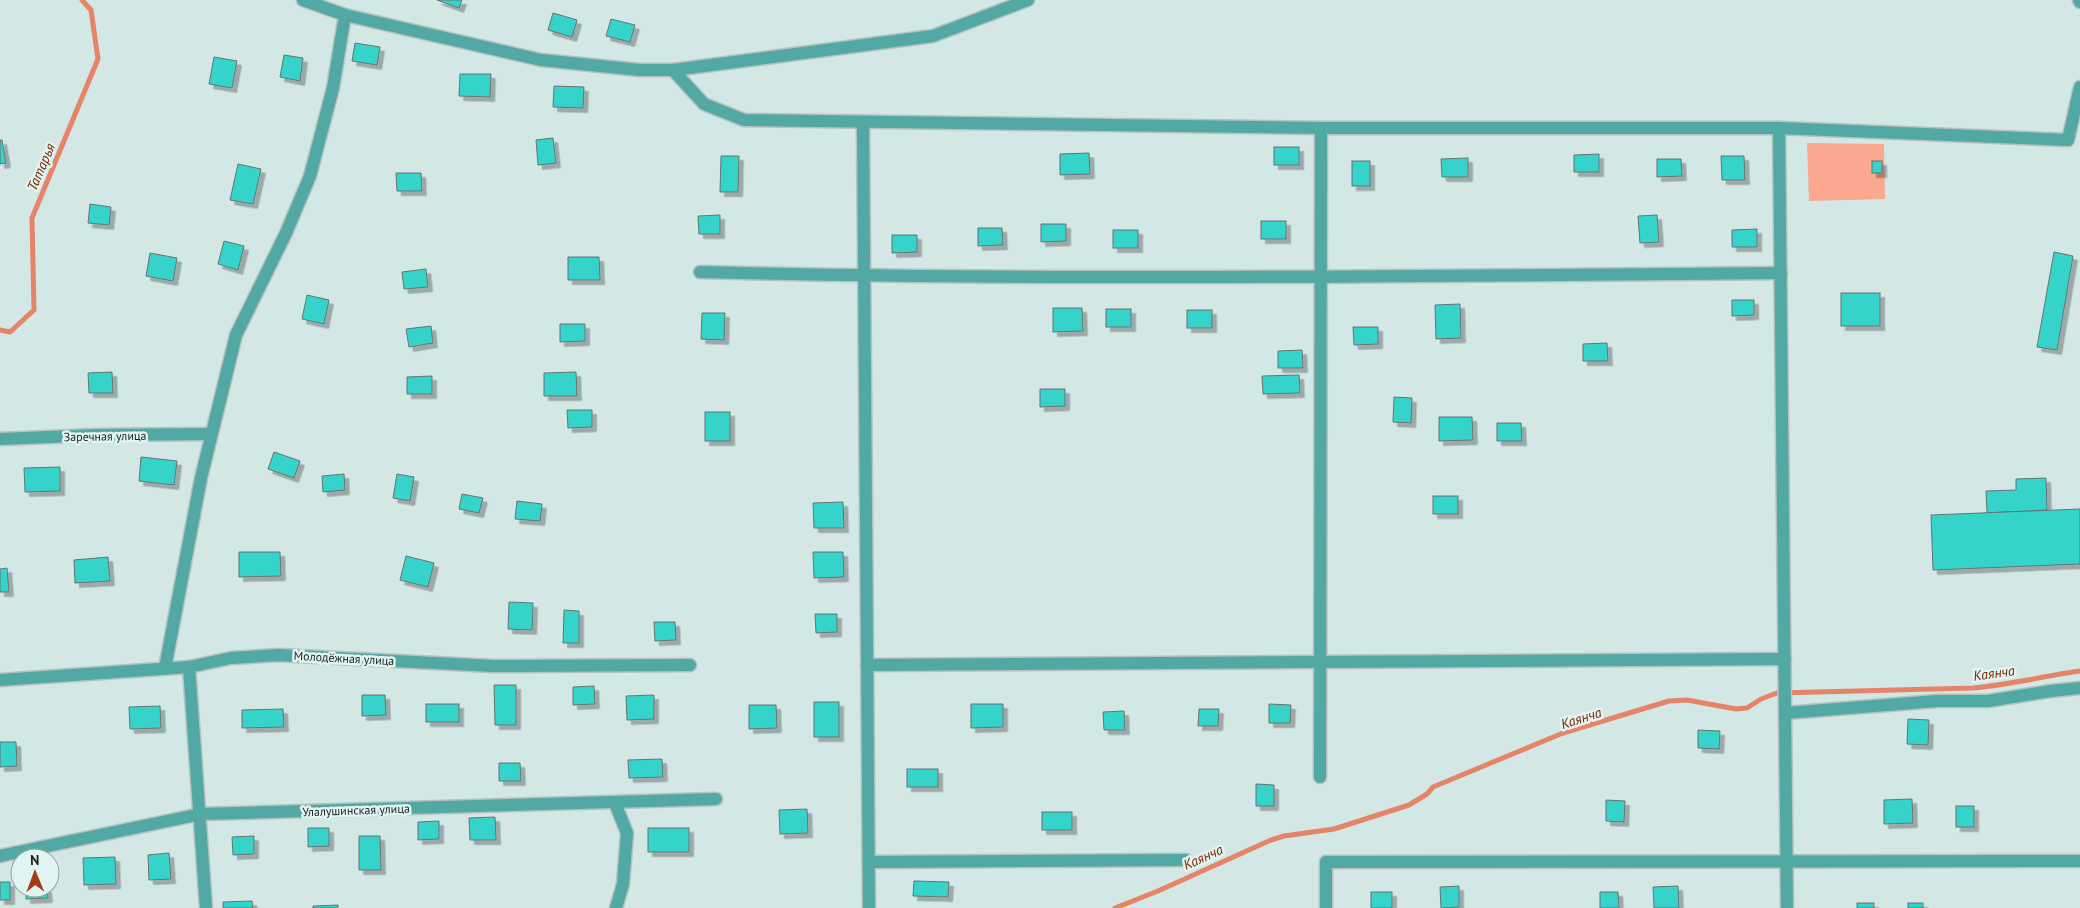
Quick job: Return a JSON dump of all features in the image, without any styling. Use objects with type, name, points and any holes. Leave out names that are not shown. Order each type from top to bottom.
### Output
[{"type":"street","points":[[304,0],[345,15],[541,60],[640,70],[673,70],[933,36],[1028,0]]},
{"type":"street","points":[[165,668],[211,434],[236,335],[286,233],[310,176],[333,88],[345,15]]},
{"type":"street","points":[[673,70],[704,104],[744,120],[1321,128],[1779,128],[2068,140],[2080,87]]},
{"type":"street","points":[[864,123],[869,908]]},
{"type":"street","points":[[1320,777],[1321,128]]},
{"type":"street","points":[[1779,128],[1787,908]]},
{"type":"street","points":[[700,272],[864,276],[1322,277],[1781,273]]},
{"type":"street","name":"Заречная улица","points":[[0,439],[97,435],[211,434]]},
{"type":"street","name":"Молодёжная улица","points":[[0,680],[189,667],[231,658],[278,655],[493,666],[690,665]]},
{"type":"street","points":[[867,665],[1785,659]]},
{"type":"street","points":[[189,667],[201,814],[206,908]]},
{"type":"street","points":[[1786,714],[1937,701],[1988,700],[2080,688]]},
{"type":"street","name":"Улалушинская улица","points":[[0,856],[201,814],[716,799]]},
{"type":"street","points":[[615,803],[627,833],[623,884],[616,908]]},
{"type":"street","points":[[869,862],[1186,860]]},
{"type":"street","points":[[1326,908],[1326,862],[2080,861]]},
{"type":"shaded area","points":[[1807,143],[1884,144],[1885,199],[1809,201]]},
{"type":"building","points":[[437,0],[462,0],[459,8]]},
{"type":"building","points":[[553,13],[577,20],[572,37],[548,30]]},
{"type":"building","points":[[611,19],[635,25],[630,42],[606,36]]},
{"type":"building","points":[[355,43],[380,47],[377,65],[352,61]]},
{"type":"building","points":[[284,55],[303,58],[300,81],[280,77]]},
{"type":"building","points":[[214,57],[237,61],[232,88],[209,84]]},
{"type":"building","points":[[460,74],[491,74],[490,97],[459,96]]},
{"type":"building","points":[[554,86],[584,87],[583,108],[553,107]]},
{"type":"building","points":[[553,138],[556,163],[538,165],[536,140]]},
{"type":"building","points":[[0,140],[2,140],[6,163],[0,164]]},
{"type":"building","points":[[1274,147],[1299,147],[1299,165],[1274,165]]},
{"type":"building","points":[[1089,153],[1090,174],[1060,175],[1060,154]]},
{"type":"building","points":[[1599,154],[1599,172],[1574,172],[1574,155]]},
{"type":"building","points":[[721,156],[739,156],[738,192],[720,192]]},
{"type":"building","points":[[1721,156],[1744,156],[1745,180],[1722,180]]},
{"type":"building","points":[[1468,158],[1468,177],[1442,177],[1441,159]]},
{"type":"building","points":[[1657,159],[1681,159],[1682,176],[1657,177]]},
{"type":"building","points":[[1352,161],[1370,161],[1370,186],[1352,186]]},
{"type":"building","points":[[1872,161],[1882,161],[1882,173],[1872,173]]},
{"type":"building","points":[[238,164],[261,169],[253,204],[230,200]]},
{"type":"building","points":[[396,173],[421,173],[422,191],[397,191]]},
{"type":"building","points":[[90,204],[111,207],[109,225],[88,223]]},
{"type":"building","points":[[720,215],[720,234],[699,234],[698,216]]},
{"type":"building","points":[[1657,215],[1659,242],[1640,243],[1638,216]]},
{"type":"building","points":[[1261,221],[1286,221],[1286,239],[1261,239]]},
{"type":"building","points":[[1041,224],[1066,224],[1066,241],[1041,242]]},
{"type":"building","points":[[978,228],[1002,228],[1003,245],[978,246]]},
{"type":"building","points":[[1757,229],[1757,247],[1732,247],[1732,230]]},
{"type":"building","points":[[1113,230],[1138,230],[1138,248],[1113,248]]},
{"type":"building","points":[[892,235],[917,235],[917,252],[892,253]]},
{"type":"building","points":[[224,241],[244,246],[238,270],[218,264]]},
{"type":"building","points":[[2054,252],[2073,256],[2057,350],[2037,347]]},
{"type":"building","points":[[150,253],[177,258],[173,281],[146,276]]},
{"type":"building","points":[[568,257],[599,257],[600,280],[568,280]]},
{"type":"building","points":[[426,269],[428,287],[404,289],[402,272]]},
{"type":"building","points":[[1841,293],[1880,293],[1880,326],[1841,326]]},
{"type":"building","points":[[307,295],[329,300],[324,324],[302,319]]},
{"type":"building","points":[[1732,300],[1754,300],[1754,315],[1732,316]]},
{"type":"building","points":[[1460,304],[1461,338],[1436,339],[1435,305]]},
{"type":"building","points":[[1053,308],[1082,308],[1083,331],[1053,332]]},
{"type":"building","points":[[1106,309],[1131,309],[1131,327],[1106,327]]},
{"type":"building","points":[[1187,310],[1212,310],[1212,328],[1187,328]]},
{"type":"building","points":[[702,313],[725,313],[724,340],[701,339]]},
{"type":"building","points":[[560,324],[585,324],[585,341],[560,342]]},
{"type":"building","points":[[431,326],[433,343],[409,347],[406,329]]},
{"type":"building","points":[[1353,327],[1378,327],[1378,344],[1354,345]]},
{"type":"building","points":[[1607,343],[1608,361],[1583,361],[1583,344]]},
{"type":"building","points":[[1302,350],[1303,368],[1278,368],[1278,351]]},
{"type":"building","points":[[112,372],[113,393],[89,393],[88,373]]},
{"type":"building","points":[[576,372],[577,396],[544,396],[544,373]]},
{"type":"building","points":[[1299,375],[1300,393],[1263,394],[1262,376]]},
{"type":"building","points":[[432,376],[432,394],[407,394],[407,377]]},
{"type":"building","points":[[1040,389],[1065,389],[1065,406],[1040,407]]},
{"type":"building","points":[[1394,397],[1412,398],[1411,423],[1393,422]]},
{"type":"building","points":[[567,410],[592,410],[592,427],[568,428]]},
{"type":"building","points":[[705,412],[730,412],[730,441],[705,441]]},
{"type":"building","points":[[1439,417],[1472,417],[1473,440],[1439,441]]},
{"type":"building","points":[[1497,423],[1521,423],[1522,441],[1497,441]]},
{"type":"building","points":[[274,452],[300,461],[294,478],[268,469]]},
{"type":"building","points":[[141,457],[177,461],[174,485],[139,481]]},
{"type":"building","points":[[60,467],[60,491],[25,492],[24,468]]},
{"type":"building","points":[[344,474],[345,490],[323,492],[322,476]]},
{"type":"building","points":[[397,474],[414,477],[410,501],[393,498]]},
{"type":"building","points":[[2046,478],[2047,510],[1987,513],[1986,491],[2016,490],[2016,479]]},
{"type":"building","points":[[462,494],[483,498],[479,513],[459,509]]},
{"type":"building","points":[[1433,496],[1458,496],[1458,514],[1433,514]]},
{"type":"building","points":[[517,501],[542,504],[540,521],[515,519]]},
{"type":"building","points":[[843,502],[844,528],[814,528],[813,503]]},
{"type":"building","points":[[2080,509],[2080,564],[1933,570],[1931,515]]},
{"type":"building","points":[[239,552],[280,552],[281,576],[239,577]]},
{"type":"building","points":[[813,552],[843,552],[844,577],[814,578]]},
{"type":"building","points":[[406,556],[434,563],[428,587],[400,580]]},
{"type":"building","points":[[108,557],[110,581],[75,583],[74,560]]},
{"type":"building","points":[[7,568],[9,592],[0,592],[0,569]]},
{"type":"building","points":[[509,602],[533,603],[532,630],[508,629]]},
{"type":"building","points":[[564,610],[579,611],[579,643],[563,643]]},
{"type":"building","points":[[815,614],[837,614],[837,632],[816,633]]},
{"type":"building","points":[[654,622],[675,622],[676,640],[655,641]]},
{"type":"building","points":[[494,685],[516,685],[516,725],[495,725]]},
{"type":"building","points":[[594,686],[595,704],[573,705],[573,687]]},
{"type":"building","points":[[362,695],[385,695],[386,715],[362,716]]},
{"type":"building","points":[[654,695],[654,719],[627,720],[626,696]]},
{"type":"building","points":[[814,702],[839,702],[839,737],[814,737]]},
{"type":"building","points":[[426,704],[459,704],[459,722],[426,722]]},
{"type":"building","points":[[971,704],[1003,704],[1003,727],[971,728]]},
{"type":"building","points":[[1269,704],[1291,705],[1290,723],[1269,723]]},
{"type":"building","points":[[749,705],[776,705],[777,728],[749,729]]},
{"type":"building","points":[[160,706],[161,728],[130,729],[129,707]]},
{"type":"building","points":[[283,709],[284,727],[242,728],[242,710]]},
{"type":"building","points":[[1199,709],[1219,709],[1218,726],[1198,726]]},
{"type":"building","points":[[1124,711],[1125,730],[1104,730],[1103,712]]},
{"type":"building","points":[[1908,719],[1929,720],[1928,745],[1907,744]]},
{"type":"building","points":[[1698,730],[1720,731],[1719,749],[1698,748]]},
{"type":"building","points":[[0,742],[16,742],[17,766],[0,767]]},
{"type":"building","points":[[662,759],[663,777],[629,778],[628,760]]},
{"type":"building","points":[[499,763],[520,763],[521,781],[499,781]]},
{"type":"building","points":[[907,769],[938,769],[938,787],[907,787]]},
{"type":"building","points":[[1256,784],[1274,785],[1274,806],[1256,806]]},
{"type":"building","points":[[1912,799],[1913,823],[1884,824],[1884,800]]},
{"type":"building","points":[[1606,800],[1625,801],[1624,822],[1606,821]]},
{"type":"building","points":[[1956,806],[1974,806],[1974,827],[1956,827]]},
{"type":"building","points":[[807,809],[808,833],[780,834],[779,810]]},
{"type":"building","points":[[1042,812],[1072,812],[1072,830],[1042,830]]},
{"type":"building","points":[[495,817],[496,840],[470,840],[469,818]]},
{"type":"building","points":[[439,821],[439,839],[418,840],[418,822]]},
{"type":"building","points":[[308,828],[329,828],[329,846],[308,847]]},
{"type":"building","points":[[648,828],[689,828],[689,852],[648,852]]},
{"type":"building","points":[[254,836],[254,854],[233,855],[232,837]]},
{"type":"building","points":[[359,836],[380,836],[381,870],[359,870]]},
{"type":"building","points":[[169,853],[171,879],[149,880],[148,855]]},
{"type":"building","points":[[115,857],[116,884],[84,885],[83,858]]},
{"type":"building","points":[[914,881],[949,882],[948,897],[913,896]]},
{"type":"building","points":[[0,882],[10,882],[10,900],[0,900]]},
{"type":"building","points":[[1459,886],[1459,907],[1441,908],[1440,887]]},
{"type":"building","points":[[1678,886],[1679,908],[1654,908],[1653,887]]},
{"type":"building","points":[[1371,892],[1392,892],[1392,908],[1371,908]]},
{"type":"building","points":[[1600,892],[1618,892],[1619,908],[1600,908]]},
{"type":"building","points":[[252,901],[253,908],[223,908],[223,902]]},
{"type":"building","points":[[1857,903],[1874,903],[1874,908],[1857,908]]},
{"type":"building","points":[[1908,903],[1923,903],[1923,908],[1908,908]]},
{"type":"building","points":[[338,905],[338,908],[313,908],[313,906]]},
{"type":"waterway","name":"Татарья","points":[[0,330],[10,332],[34,310],[32,218],[98,59],[91,10],[82,0]]},
{"type":"waterway","name":"Каянча","points":[[1115,908],[1158,891],[1271,840],[1284,836],[1334,829],[1409,805],[1427,794],[1433,787],[1563,733],[1669,701],[1687,700],[1736,709],[1747,708],[1761,699],[1777,693],[1973,688],[2080,671]]}]
